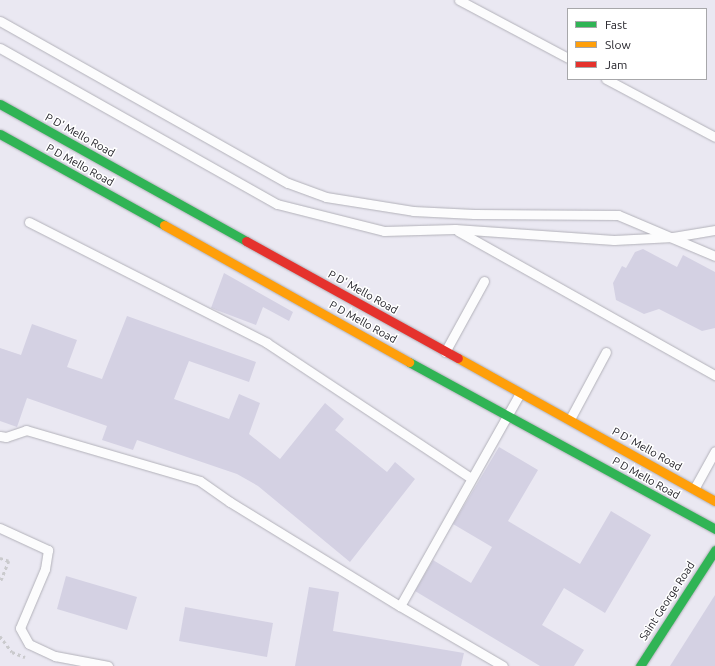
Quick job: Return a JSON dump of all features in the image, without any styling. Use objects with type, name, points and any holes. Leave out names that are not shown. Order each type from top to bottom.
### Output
[{"type":"main road","name":"P D' Mello Road","points":[[0,104],[445,352],[570,419],[715,501]]},
{"type":"main road","name":"P D Mello Road","points":[[0,134],[506,416],[715,529]]},
{"type":"main road","name":"Saint George Road","points":[[640,666],[715,550]]},
{"type":"lane","points":[[459,0],[567,57]]},
{"type":"lane","points":[[0,21],[288,183],[326,197],[413,211],[474,214],[618,215],[715,256]]},
{"type":"lane","points":[[0,48],[276,204],[384,231],[455,229],[594,239],[672,237],[715,230]]},
{"type":"lane","points":[[608,80],[715,137]]},
{"type":"lane","points":[[29,222],[267,343],[471,478]]},
{"type":"lane","points":[[455,229],[715,376]]},
{"type":"lane","points":[[445,352],[484,281]]},
{"type":"lane","points":[[570,419],[606,352]]},
{"type":"lane","points":[[400,606],[520,393]]},
{"type":"lane","points":[[0,436],[6,437],[26,430],[200,481],[230,502],[400,606],[503,666]]},
{"type":"lane","points":[[694,489],[715,451]]},
{"type":"lane","points":[[0,528],[48,550],[45,569],[20,628],[29,644],[55,656],[108,666]]},
{"type":"path","points":[[0,558],[8,561],[0,583]]},
{"type":"building","points":[[643,249],[677,267],[683,255],[715,272],[715,328],[702,331],[659,309],[644,314],[616,300],[613,283],[622,266],[626,268],[635,252]]},
{"type":"building","points":[[224,273],[293,312],[289,321],[263,307],[256,325],[211,308]]},
{"type":"building","points":[[127,316],[256,362],[249,382],[189,361],[174,399],[229,419],[239,394],[260,403],[249,434],[280,459],[325,403],[344,419],[335,430],[387,472],[395,462],[415,479],[350,562],[258,486],[237,474],[137,440],[133,450],[102,440],[107,426],[27,398],[17,427],[0,421],[0,348],[21,355],[32,324],[77,340],[67,367],[102,379]]},
{"type":"building","points":[[499,447],[538,470],[508,521],[580,564],[611,511],[651,535],[605,613],[564,588],[542,625],[584,650],[574,666],[540,666],[415,591],[433,560],[471,583],[492,547],[453,524]]},
{"type":"building","points":[[66,576],[137,597],[127,630],[57,609]]},
{"type":"building","points":[[309,587],[339,592],[333,631],[464,653],[461,666],[295,666]]},
{"type":"building","points":[[715,595],[715,666],[670,666]]},
{"type":"building","points":[[185,607],[273,623],[267,657],[179,641]]},
{"type":"traffic: fast","points":[[0,104],[246,241]]},
{"type":"traffic: fast","points":[[0,134],[164,225]]},
{"type":"traffic: fast","points":[[409,362],[715,529]]},
{"type":"traffic: fast","points":[[640,666],[715,550]]},
{"type":"traffic: slow","points":[[164,225],[409,362]]},
{"type":"traffic: slow","points":[[458,358],[715,501]]},
{"type":"traffic: jam","points":[[246,241],[458,358]]}]
